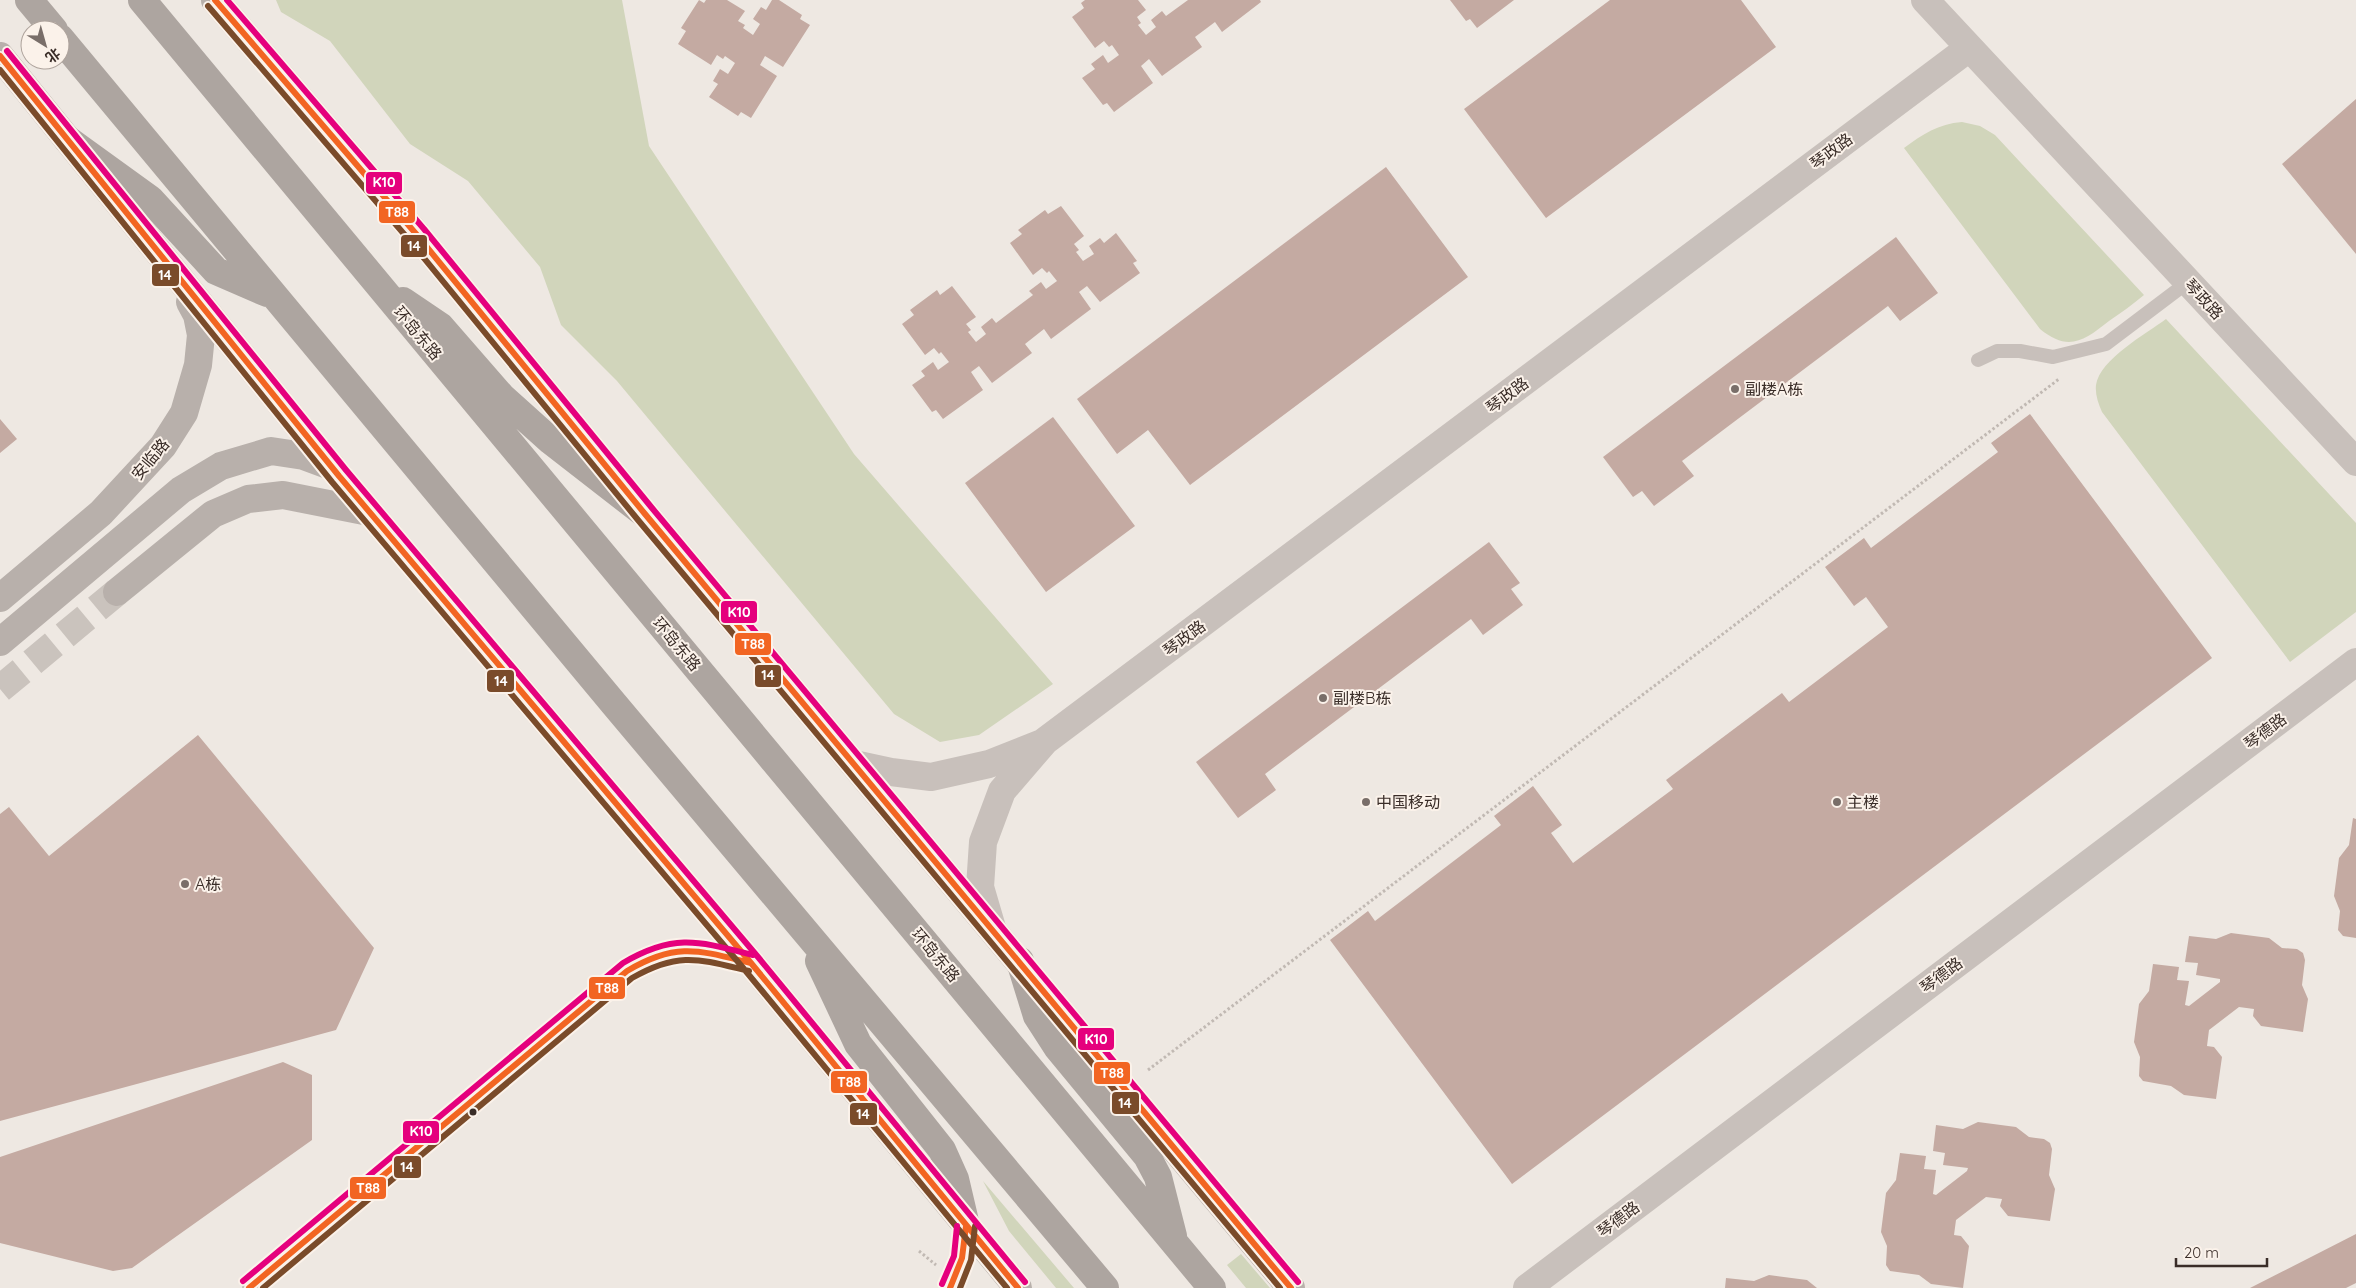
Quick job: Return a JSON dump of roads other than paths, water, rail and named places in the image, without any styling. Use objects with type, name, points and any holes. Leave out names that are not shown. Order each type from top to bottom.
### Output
[{"type":"main road","points":[[29,0],[46,20]]},
{"type":"main road","name":"环岛东路","points":[[142,0],[1212,1288]]},
{"type":"main road","points":[[215,0],[417,235],[645,514],[1291,1288]]},
{"type":"main road","points":[[70,50],[806,933],[1105,1288]]},
{"type":"main road","points":[[0,56],[369,512],[751,963],[1018,1288]]},
{"type":"main road","points":[[67,139],[150,199],[216,271],[272,294]]},
{"type":"main road","name":"安临路","points":[[0,598],[101,513],[163,446],[184,414],[198,365],[201,335],[196,315],[175,274]]},
{"type":"main road","points":[[378,284],[440,326],[502,397],[551,441],[645,514]]},
{"type":"main road","points":[[0,642],[181,490],[221,466],[271,451],[304,456],[331,466]]},
{"type":"main road","points":[[117,592],[214,514],[248,499],[283,495],[369,512]]},
{"type":"main road","points":[[806,933],[858,1044],[942,1150],[955,1179],[966,1226]]},
{"type":"main road","points":[[1020,961],[1038,1016],[1057,1047],[1148,1156],[1158,1177],[1174,1242]]},
{"type":"street","name":"琴政路","points":[[1925,0],[2356,462]]},
{"type":"street","name":"琴政路","points":[[1045,742],[1970,48]]},
{"type":"street","name":"琴德路","points":[[1527,1288],[2356,662]]},
{"type":"street","points":[[854,764],[891,772],[931,776],[989,764],[1045,742]]},
{"type":"street","points":[[992,928],[980,888],[983,842],[1002,791],[1045,742]]},
{"type":"lane","points":[[1978,360],[1997,351],[2020,350],[2053,357],[2106,344],[2188,282]]},
{"type":"lane","points":[[249,1288],[627,971],[645,959],[667,951],[699,950],[751,963]]},
{"type":"lane","points":[[950,1288],[959,1273],[965,1253],[966,1226]]},
{"type":"tunnel","points":[[0,689],[117,592]]},
{"type":"place","name":"副楼A栋","points":[[1735,389]]},
{"type":"place","name":"副楼B栋","points":[[1323,698]]},
{"type":"place","name":"中国移动","points":[[1366,802]]},
{"type":"place","name":"主楼","points":[[1837,802]]},
{"type":"place","name":"A栋","points":[[185,884]]}]
